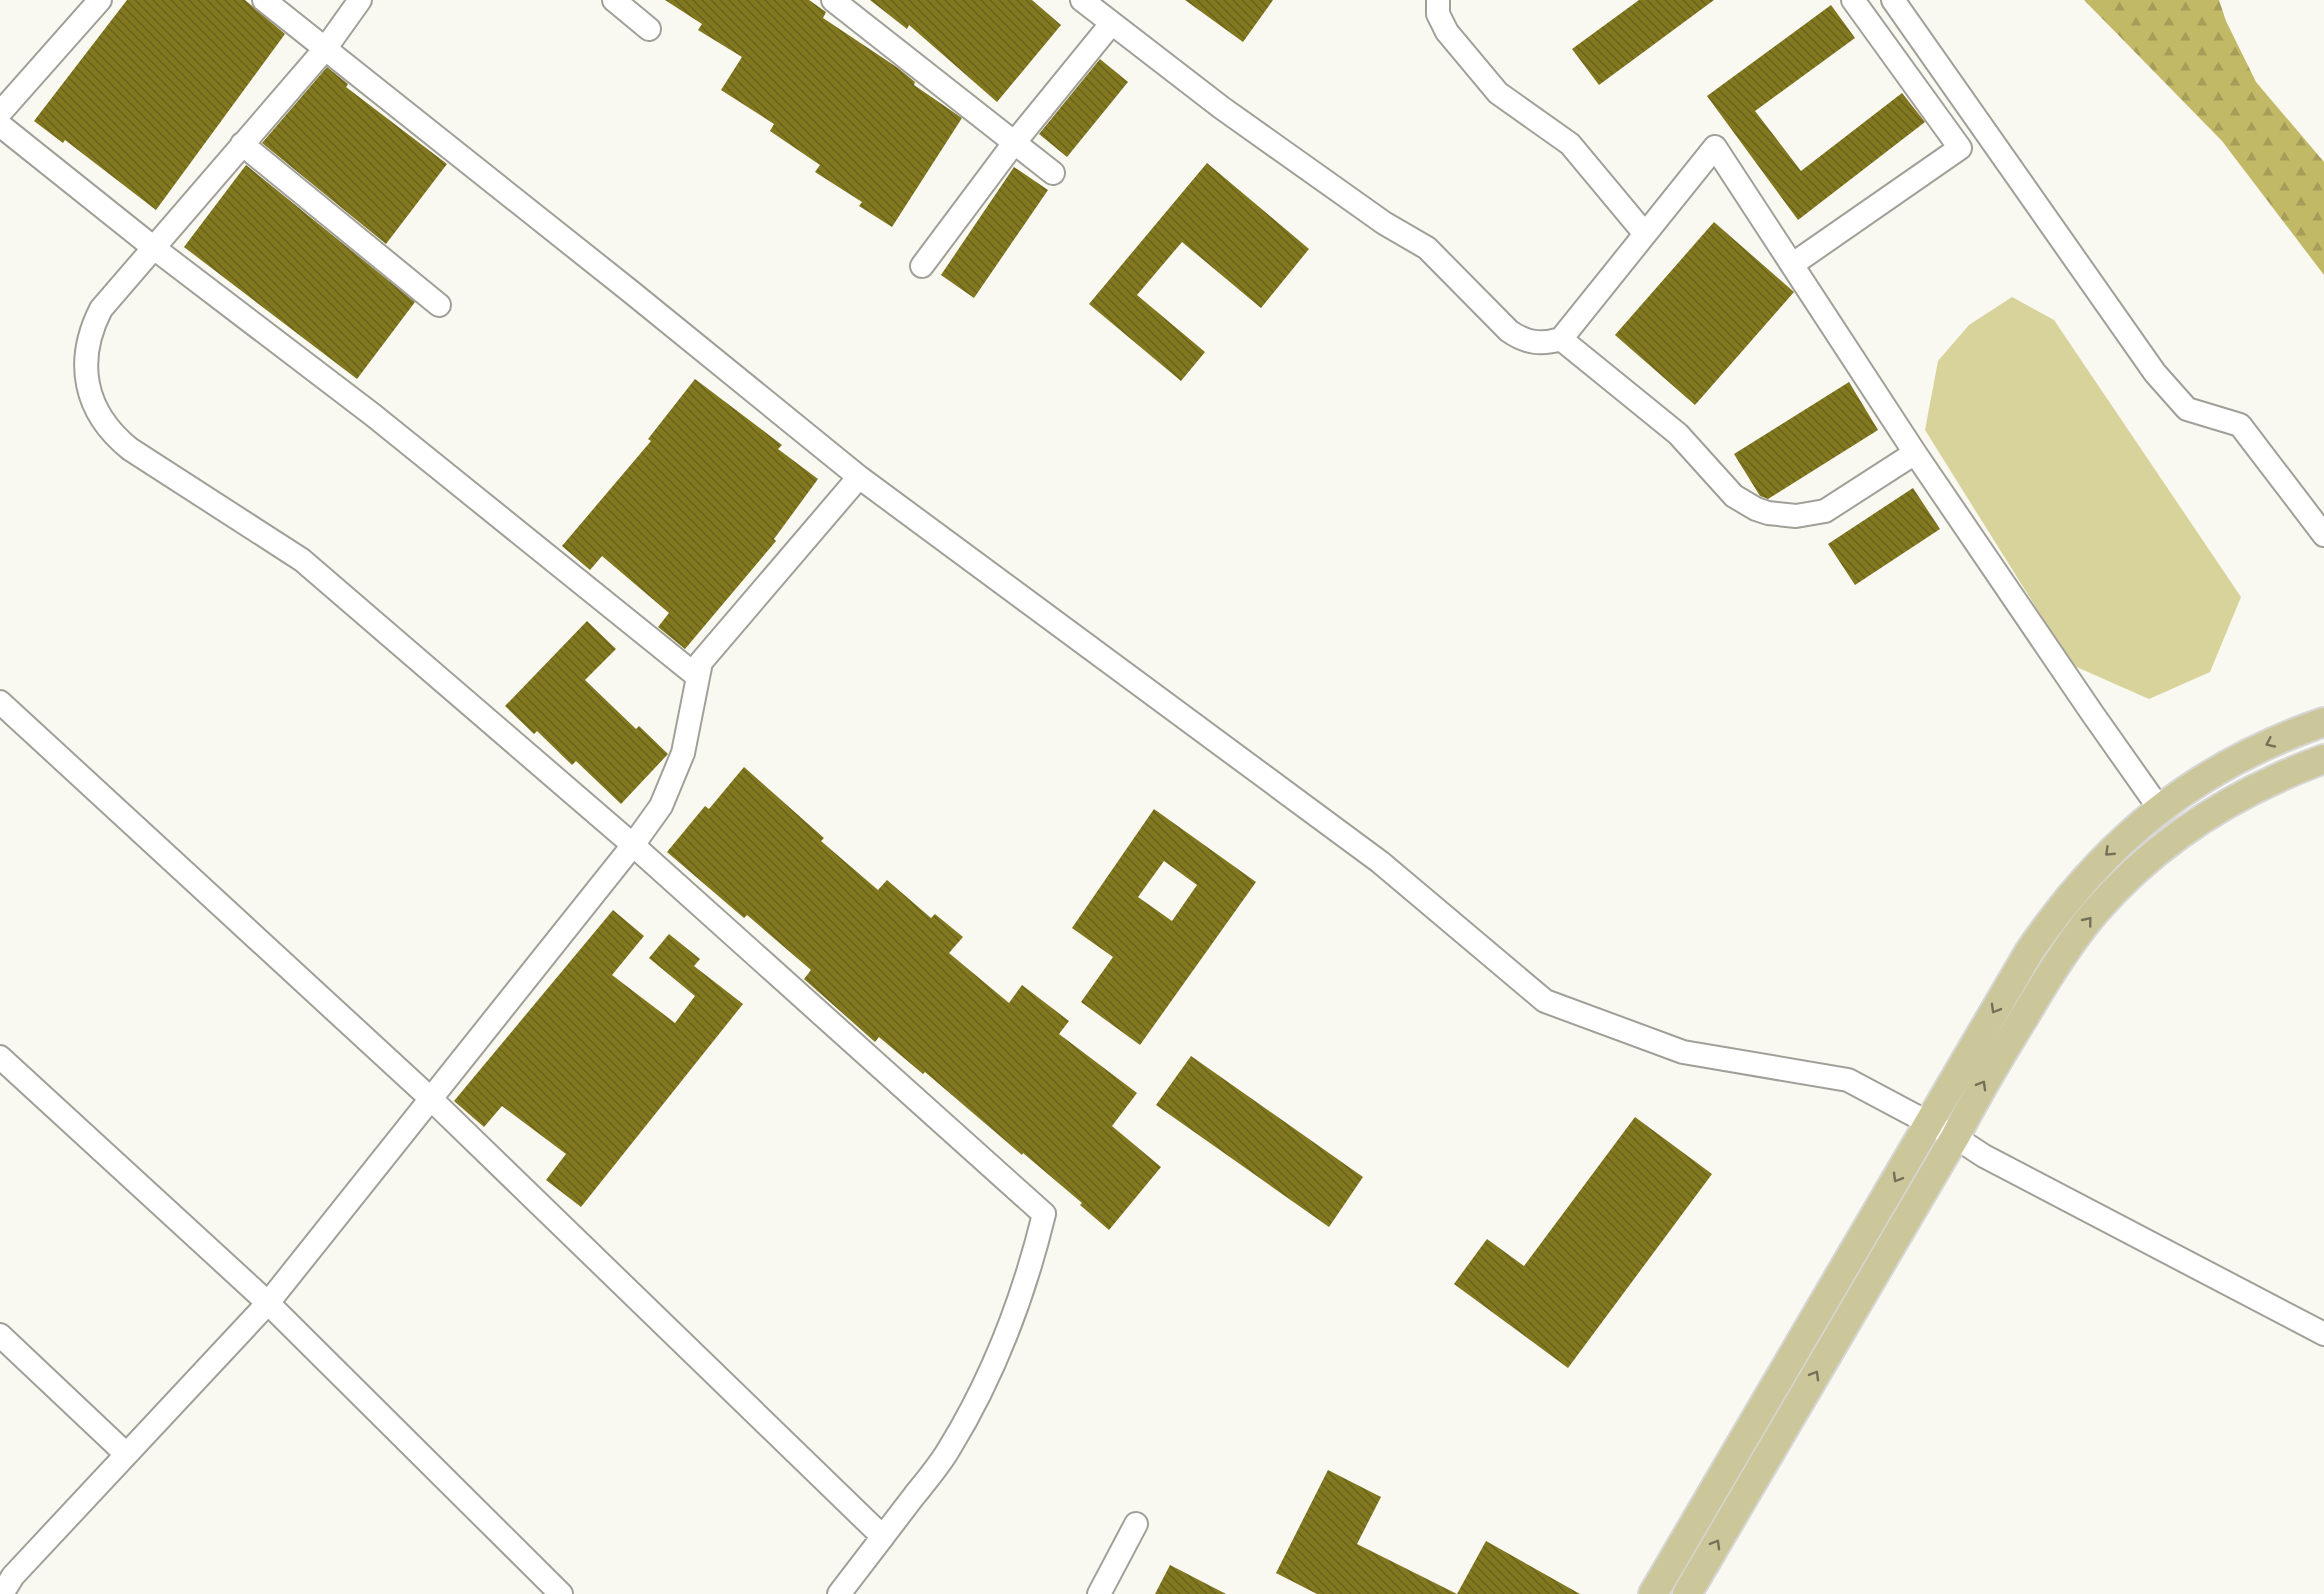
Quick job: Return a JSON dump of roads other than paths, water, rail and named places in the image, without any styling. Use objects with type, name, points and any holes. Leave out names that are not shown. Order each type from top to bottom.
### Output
[{"type":"main road","points":[[1653,1594],[2029,952],[2052,917],[2108,853],[2159,808],[2208,775],[2244,755],[2324,722]]},
{"type":"main road","points":[[1687,1594],[1955,1137],[1981,1087],[2048,976],[2096,911],[2153,855],[2218,808],[2289,772],[2324,759]]},
{"type":"street","points":[[0,113],[100,0]]},
{"type":"street","points":[[264,0],[859,477],[1380,862],[1545,1001],[1683,1052],[1848,1080],[1995,1161],[2324,1334]]},
{"type":"street","points":[[360,0],[325,49],[101,309],[89,338],[86,362],[92,400],[107,428],[130,449],[302,560],[633,845],[1044,1214],[1030,1270],[1014,1317],[973,1408],[948,1451],[839,1594]]},
{"type":"street","points":[[614,0],[649,29]]},
{"type":"street","points":[[833,0],[1053,173]]},
{"type":"street","points":[[1082,0],[1222,108],[1384,223],[1427,248],[1518,337],[1538,343],[1561,339],[1715,147],[1915,453],[2159,808]]},
{"type":"street","points":[[1438,0],[1438,14],[1447,32],[1498,93],[1570,144],[1645,234]]},
{"type":"street","points":[[1793,264],[1960,148],[1853,0]]},
{"type":"street","points":[[1893,0],[2155,373],[2187,409],[2240,425],[2324,535]]},
{"type":"street","points":[[922,266],[1014,143],[1111,24]]},
{"type":"street","points":[[0,124],[154,248],[373,415],[698,677]]},
{"type":"street","points":[[242,144],[439,305]]},
{"type":"street","points":[[1561,339],[1678,434],[1734,496],[1756,509],[1796,516],[1825,511],[1915,453]]},
{"type":"street","points":[[3,1594],[13,1576],[268,1303],[633,845],[661,806],[683,753],[701,662],[859,477]]},
{"type":"street","points":[[0,702],[430,1098],[883,1537]]},
{"type":"street","points":[[0,1057],[268,1303],[561,1594]]},
{"type":"street","points":[[0,1335],[126,1454]]},
{"type":"street","points":[[1098,1594],[1136,1524]]}]
